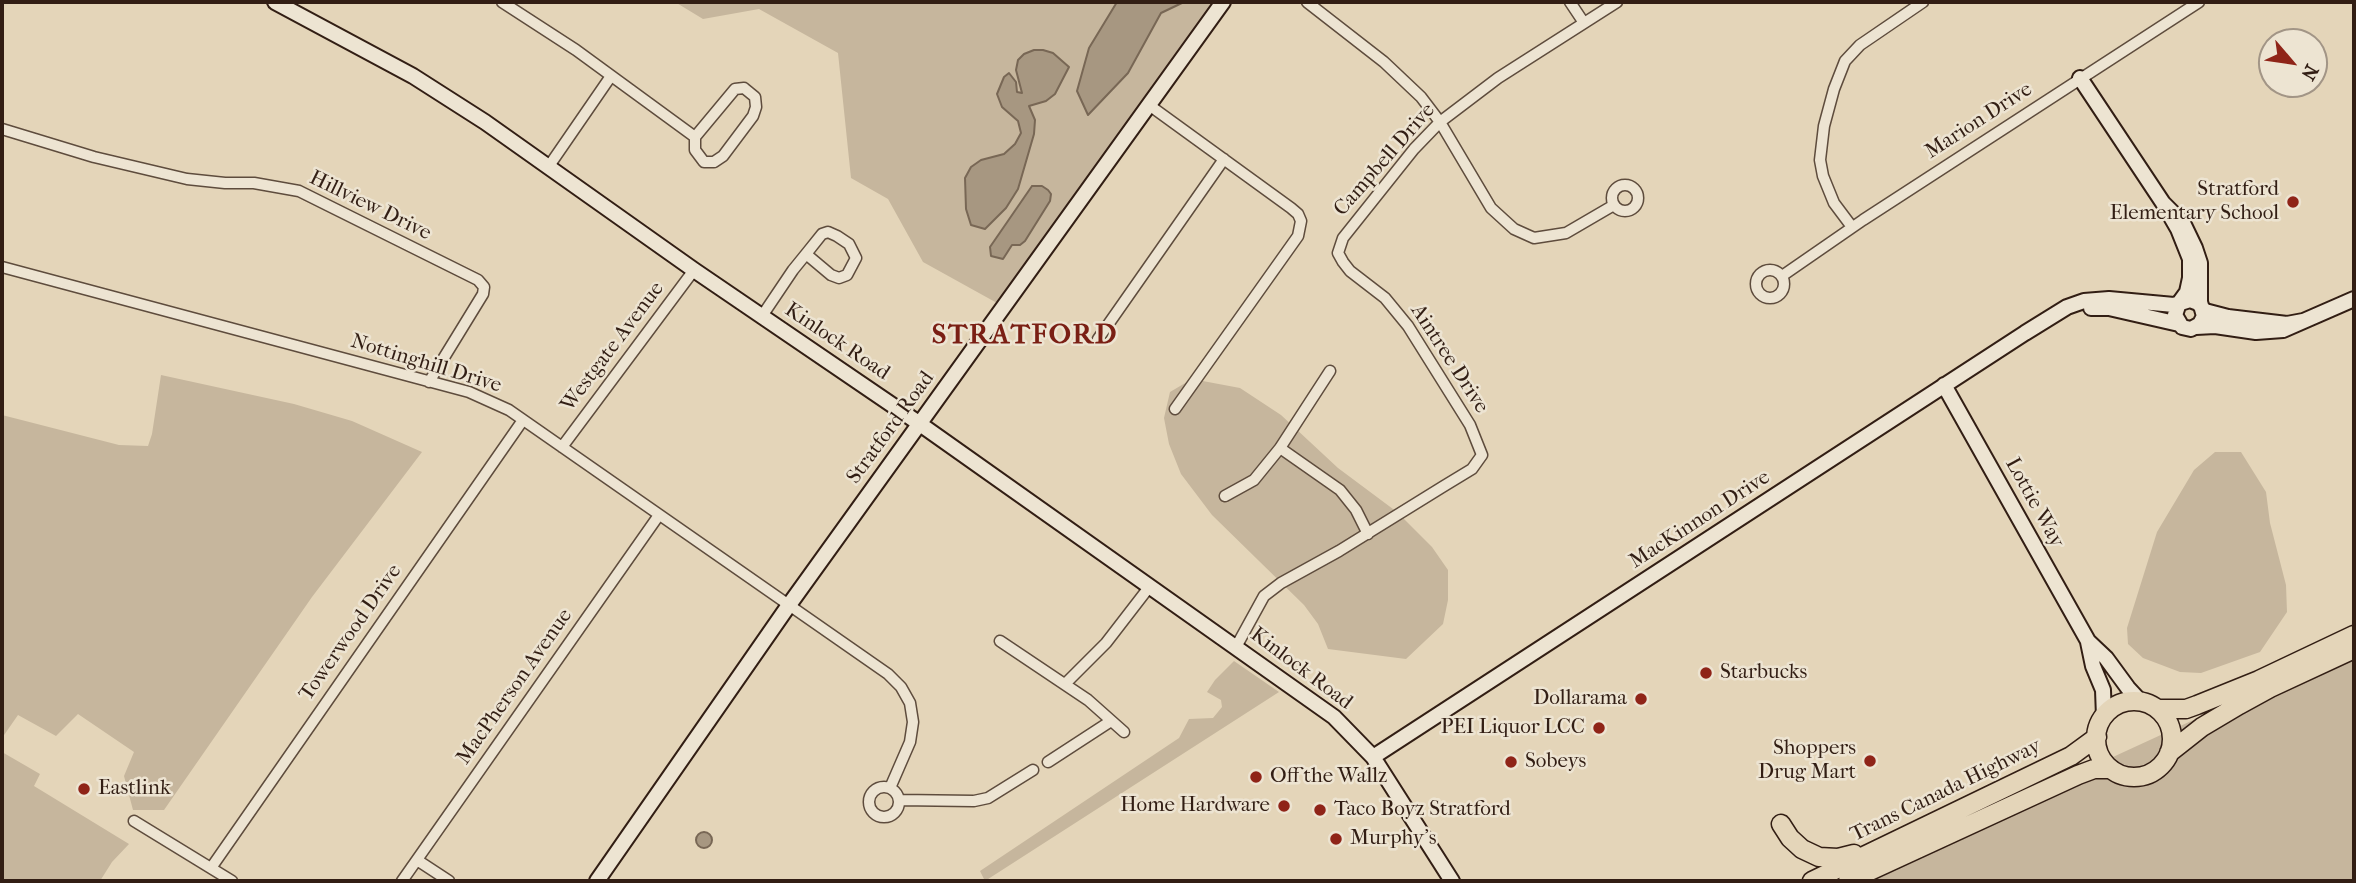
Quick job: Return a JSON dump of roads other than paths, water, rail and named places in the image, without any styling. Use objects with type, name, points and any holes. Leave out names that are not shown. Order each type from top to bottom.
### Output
[{"type":"highway","points":[[2354,635],[2259,680],[2186,709],[2158,709],[2141,702],[2124,703],[2110,710],[2104,717],[2097,737],[2100,754],[2111,769],[2122,775],[2139,776],[2158,768],[2169,753],[2202,727],[2239,705],[2354,649]]},
{"type":"highway","points":[[2158,709],[2171,729],[2169,753]]},
{"type":"highway","name":"Trans Canada Highway","points":[[1812,881],[2071,756],[2097,737]]},
{"type":"highway","name":"Trans Canada Highway","points":[[1848,881],[2078,775],[2094,769],[2111,769]]},
{"type":"highway","points":[[1781,824],[1790,838],[1802,849],[1819,857],[1838,858],[1884,847]]},
{"type":"street","name":"Kinlock Road","points":[[275,2],[413,76],[549,166],[1334,717],[1373,757],[1452,881]]},
{"type":"street","points":[[502,2],[695,137]]},
{"type":"street","name":"Stratford Road","points":[[597,881],[789,605],[1223,2]]},
{"type":"street","points":[[1307,2],[1384,62],[1420,97],[1440,122],[1491,208],[1514,229],[1534,238],[1566,233],[1614,205]]},
{"type":"street","points":[[1570,2],[1584,23]]},
{"type":"street","name":"Campbell Drive","points":[[1343,262],[1338,253],[1343,238],[1414,149],[1440,122],[1498,78],[1617,2]]},
{"type":"street","points":[[1852,227],[1834,203],[1822,176],[1820,160],[1824,126],[1834,89],[1845,61],[1860,45],[1923,2]]},
{"type":"street","name":"Marion Drive","points":[[1782,276],[1852,227],[2199,2]]},
{"type":"street","points":[[549,166],[611,76]]},
{"type":"street","points":[[2080,78],[2164,203],[2178,229],[2190,259],[2187,292],[2175,315],[2179,324],[2187,328],[2215,326],[2256,332],[2283,330],[2354,299]]},
{"type":"street","points":[[744,88],[755,97],[753,116],[723,156],[714,162],[704,162],[699,158],[693,144],[695,137],[735,89],[744,88]]},
{"type":"street","points":[[1149,105],[1291,208],[1301,221],[1298,236],[1175,409]]},
{"type":"street","name":"Hillview Drive","points":[[2,130],[94,157],[187,179],[254,183],[299,191],[478,279],[484,287],[483,295],[429,382]]},
{"type":"street","points":[[1098,339],[1224,159]]},
{"type":"street","points":[[2164,203],[2183,223],[2200,263],[2201,307],[2204,316],[2196,327]]},
{"type":"street","points":[[762,316],[806,254],[822,234],[828,233],[849,244],[856,258],[847,275],[839,278],[831,275],[806,254]]},
{"type":"street","name":"Aintree Drive","points":[[1343,262],[1350,271],[1385,298],[1408,326],[1470,425],[1482,455],[1472,469],[1368,534]]},
{"type":"street","name":"Nottinghill Drive","points":[[2,267],[491,400],[888,674],[901,687],[909,703],[913,722],[910,742],[890,788]]},
{"type":"street","name":"Westgate Avenue","points":[[562,447],[694,270]]},
{"type":"street","name":"MacKinnon Drive","points":[[1373,757],[2067,307],[2084,301],[2109,299],[2156,305],[2179,303]]},
{"type":"street","points":[[2179,303],[2190,300],[2205,311],[2228,317],[2287,324],[2303,321]]},
{"type":"street","name":"MacKinnon Drive","points":[[2049,319],[2093,308],[2109,308],[2179,324]]},
{"type":"street","points":[[1225,496],[1254,480],[1280,447],[1330,371]]},
{"type":"street","name":"Lottie Way","points":[[1944,386],[2088,641],[2141,702]]},
{"type":"street","name":"Towerwood Drive","points":[[211,868],[523,420]]},
{"type":"street","points":[[1236,647],[1264,596],[1281,583],[1368,534],[1356,510],[1340,490],[1280,447]]},
{"type":"street","name":"MacPherson Avenue","points":[[402,881],[659,514]]},
{"type":"street","points":[[1065,684],[1106,643],[1150,586]]},
{"type":"street","points":[[1000,641],[1088,700],[1124,732]]},
{"type":"street","name":"Lottie Way","points":[[2088,641],[2093,666],[2103,690],[2104,717]]},
{"type":"street","points":[[1048,762],[1111,721]]},
{"type":"street","points":[[899,800],[974,801],[988,798],[1033,770]]},
{"type":"street","points":[[880,788],[890,788],[899,800],[897,810],[889,817],[879,817],[871,811],[869,802],[872,793],[880,788]]},
{"type":"street","points":[[134,821],[232,881]]},
{"type":"street","points":[[417,860],[449,881]]},
{"type":"place","name":"Stratford Elementary School","points":[[2293,202]]},
{"type":"place","name":"Starbucks","points":[[1706,673]]},
{"type":"place","name":"Dollarama","points":[[1641,699]]},
{"type":"place","name":"PEI Liquor LCC","points":[[1599,728]]},
{"type":"place","name":"Shoppers Drug Mart","points":[[1870,761]]},
{"type":"place","name":"Sobeys","points":[[1511,762]]},
{"type":"place","name":"Off the Wallz","points":[[1256,777]]},
{"type":"place","name":"Eastlink","points":[[84,789]]},
{"type":"place","name":"Home Hardware","points":[[1284,806]]},
{"type":"place","name":"Taco Boyz Stratford","points":[[1320,810]]},
{"type":"place","name":"Murphy’s","points":[[1336,839]]},
{"type":"district","name":"STRATFORD","points":[[1025,336]]}]
